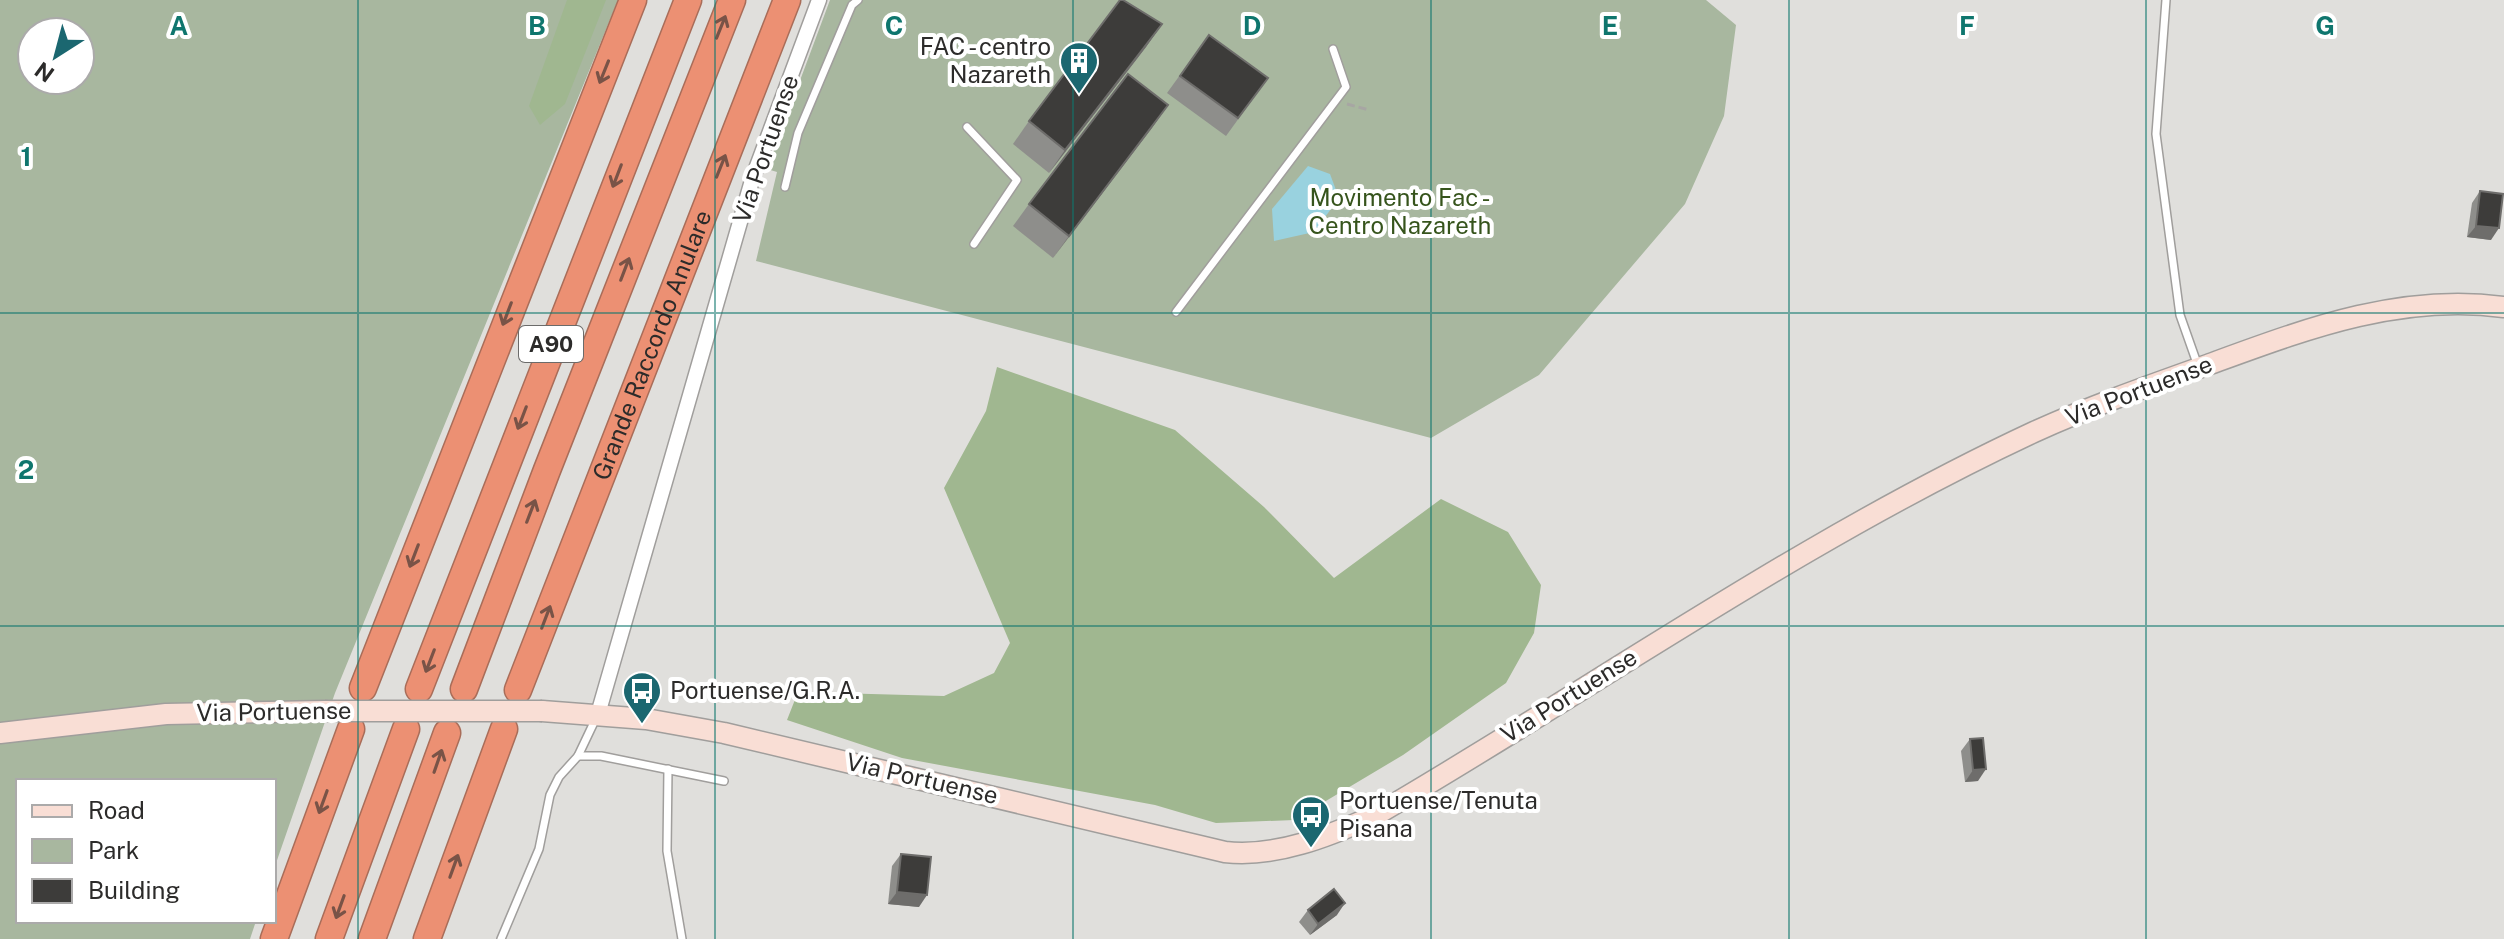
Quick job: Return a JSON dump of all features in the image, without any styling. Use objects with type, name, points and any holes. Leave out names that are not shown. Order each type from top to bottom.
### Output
[{"type":"highway","points":[[363,688],[633,0]]},
{"type":"highway","name":"A90","points":[[419,689],[688,0]]},
{"type":"highway","name":"A90","points":[[464,689],[732,0]]},
{"type":"highway","name":"Grande Raccordo Anulare","points":[[518,690],[787,0]]},
{"type":"highway","points":[[274,939],[351,729]]},
{"type":"highway","points":[[329,939],[406,729]]},
{"type":"highway","points":[[427,939],[504,729]]},
{"type":"highway","points":[[372,939],[447,733]]},
{"type":"main road","name":"Via Portuense","points":[[0,733],[166,714],[325,711],[598,714],[724,733],[1225,852],[1250,854],[1343,830],[1374,816],[1688,621],[1879,510],[2059,421],[2302,331],[2391,308],[2458,303],[2504,307]]},
{"type":"street","name":"Via Portuense","points":[[598,714],[753,177],[819,0]]},
{"type":"lane","points":[[785,187],[798,133],[852,5],[858,0]]},
{"type":"lane","points":[[2166,0],[2156,134],[2180,315],[2199,368]]},
{"type":"lane","points":[[1176,312],[1346,87],[1333,49]]},
{"type":"lane","points":[[967,127],[1017,180],[974,244]]},
{"type":"lane","points":[[501,939],[539,849],[550,795],[559,777],[578,756],[598,714]]},
{"type":"lane","points":[[578,756],[601,756],[724,781]]},
{"type":"lane","points":[[668,769],[667,851],[682,939]]},
{"type":"path","points":[[1336,100],[1369,110]]},
{"type":"green space","points":[[0,0],[618,0],[335,693],[276,863],[276,779],[16,779],[16,923],[255,923],[250,939],[0,939]]},
{"type":"green space","points":[[567,0],[606,0],[565,104],[540,125],[529,106]]},
{"type":"green space","name":"Movimento Fac - Centro Nazareth","points":[[830,0],[1706,0],[1736,25],[1724,116],[1685,204],[1539,375],[1431,438],[756,261],[777,172],[767,169]]},
{"type":"green space","points":[[997,367],[1175,430],[1264,507],[1334,578],[1441,499],[1508,532],[1541,585],[1534,633],[1506,683],[1403,755],[1294,820],[1216,823],[1155,805],[902,758],[787,720],[798,692],[944,696],[994,673],[1010,643],[944,488],[986,411]]},
{"type":"water","points":[[1308,166],[1330,174],[1339,198],[1314,232],[1274,241],[1272,209]]},
{"type":"building","name":"FAC - centro Nazareth","points":[[1120,0],[1162,24],[1065,150],[1029,121]]},
{"type":"building","points":[[1209,35],[1268,78],[1238,118],[1180,76]]},
{"type":"building","points":[[1128,74],[1168,105],[1069,236],[1029,204]]},
{"type":"building","points":[[2480,191],[2503,194],[2499,228],[2476,226]]},
{"type":"building","points":[[1983,738],[1986,769],[1973,770],[1970,739]]},
{"type":"building","points":[[901,854],[931,857],[927,895],[897,892]]},
{"type":"building","points":[[1334,889],[1345,903],[1318,924],[1308,910]]},
{"type":"place","name":"FAC - centro Nazareth","points":[[1079,95]]},
{"type":"place","name":"Portuense/G.R.A.","points":[[642,725]]},
{"type":"place","name":"Portuense/Tenuta Pisana","points":[[1311,849]]}]
